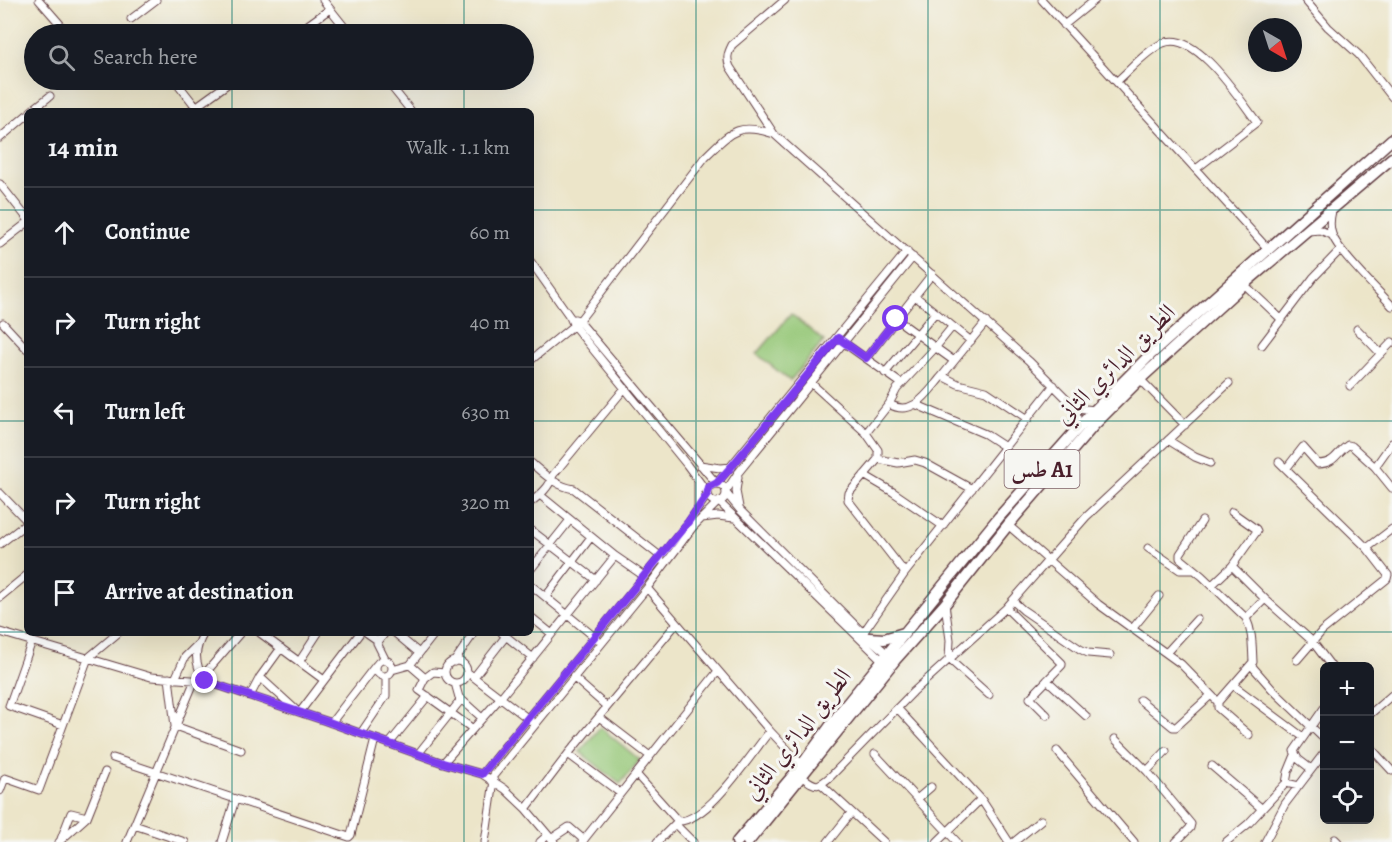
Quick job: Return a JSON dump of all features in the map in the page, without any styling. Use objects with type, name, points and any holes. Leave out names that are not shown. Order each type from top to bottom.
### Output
[{"type":"highway","name":"الطريق الدائري الثاني","points":[[748,842],[802,777],[888,660],[904,633],[999,517],[1078,428],[1151,354],[1392,139]]},
{"type":"highway","name":"الطريق الدائري الثاني","points":[[737,842],[888,660],[945,604],[1008,525],[1094,425],[1140,379],[1244,284],[1392,158]]},
{"type":"highway","points":[[866,635],[884,639],[904,633]]},
{"type":"street","points":[[39,0],[60,24]]},
{"type":"street","points":[[131,19],[156,0]]},
{"type":"street","points":[[323,0],[342,24]]},
{"type":"street","points":[[785,0],[732,45],[727,54],[730,68],[774,134],[1054,385],[1076,408],[1078,428]]},
{"type":"street","points":[[1042,0],[1268,249]]},
{"type":"street","points":[[1064,25],[1095,0]]},
{"type":"street","points":[[1305,0],[1328,27],[1359,55],[1392,97]]},
{"type":"street","points":[[309,24],[330,9]]},
{"type":"street","points":[[1117,81],[1164,42],[1174,41],[1187,45],[1208,61],[1257,122],[1196,169]]},
{"type":"street","points":[[182,90],[192,108]]},
{"type":"street","points":[[194,108],[219,90]]},
{"type":"street","points":[[394,90],[409,108]]},
{"type":"street","points":[[35,108],[50,96]]},
{"type":"street","points":[[0,138],[24,118]]},
{"type":"street","points":[[534,358],[576,323],[684,183],[728,134],[741,129],[756,128],[774,134]]},
{"type":"street","points":[[0,184],[24,214]]},
{"type":"street","points":[[1332,208],[1329,221],[1332,235],[1341,249],[1392,306]]},
{"type":"street","points":[[0,244],[24,218]]},
{"type":"street","points":[[1305,231],[1320,230],[1332,235]]},
{"type":"street","points":[[1262,345],[1313,278],[1341,249]]},
{"type":"street","points":[[485,842],[492,780],[702,518],[724,499],[738,473],[811,383],[850,327],[910,254]]},
{"type":"street","points":[[534,266],[570,317],[716,483],[723,486],[740,510],[866,635],[888,660]]},
{"type":"street","points":[[866,358],[932,274]]},
{"type":"street","points":[[1244,284],[1282,320]]},
{"type":"street","points":[[915,296],[971,341]]},
{"type":"street","points":[[885,372],[935,313]]},
{"type":"street","points":[[896,319],[954,362]]},
{"type":"street","points":[[889,404],[902,409],[917,405],[986,322]]},
{"type":"street","points":[[3,323],[24,342]]},
{"type":"street","points":[[866,433],[902,384],[952,327]]},
{"type":"street","points":[[1357,329],[1381,354]]},
{"type":"street","points":[[841,340],[902,384]]},
{"type":"street","points":[[482,774],[526,717],[697,510],[709,487],[732,466],[771,418],[841,340]]},
{"type":"street","points":[[591,341],[625,388],[696,477],[710,500],[718,502],[888,660]]},
{"type":"street","points":[[1350,386],[1392,342]]},
{"type":"street","points":[[942,376],[958,384],[986,391],[1028,418]]},
{"type":"street","points":[[1140,379],[1185,425]]},
{"type":"street","points":[[802,777],[815,786],[821,784],[913,692],[1006,608],[1086,517],[1229,382]]},
{"type":"street","points":[[811,383],[866,433],[878,450],[878,459],[847,496],[905,573]]},
{"type":"street","points":[[866,635],[905,573],[1054,385]]},
{"type":"street","points":[[534,500],[625,388]]},
{"type":"street","points":[[917,405],[985,434],[1005,447]]},
{"type":"street","points":[[1076,408],[1095,410]]},
{"type":"street","points":[[771,418],[778,423]]},
{"type":"street","points":[[1168,440],[1195,457],[1210,463]]},
{"type":"street","points":[[1375,467],[1392,443]]},
{"type":"street","points":[[1286,469],[1303,447],[1318,464],[1333,460],[1348,445],[1375,467],[1392,488]]},
{"type":"street","points":[[878,459],[898,463],[915,460],[925,463],[972,489]]},
{"type":"street","points":[[1279,462],[1367,548],[1386,572],[1388,578],[1322,630],[1297,660]]},
{"type":"street","points":[[700,465],[720,468],[732,466]]},
{"type":"street","points":[[534,466],[551,481],[574,489],[660,556],[662,568]]},
{"type":"street","points":[[738,473],[736,492],[740,510]]},
{"type":"street","points":[[864,476],[893,492],[943,526]]},
{"type":"street","points":[[696,477],[699,490],[697,510]]},
{"type":"street","points":[[0,493],[24,519]]},
{"type":"street","points":[[540,495],[615,556],[644,576]]},
{"type":"street","points":[[1212,585],[1232,566],[1257,531],[1232,512]]},
{"type":"street","points":[[702,518],[718,516],[734,518]]},
{"type":"street","points":[[534,565],[570,519]]},
{"type":"street","points":[[1202,521],[1180,554],[1184,562],[1246,618],[1252,634],[1253,662],[1218,702],[1218,708],[1249,735]]},
{"type":"street","points":[[0,544],[24,524]]},
{"type":"street","points":[[1008,525],[1098,604],[1182,664],[1218,702]]},
{"type":"street","points":[[1367,548],[1392,529]]},
{"type":"street","points":[[534,532],[596,580]]},
{"type":"street","points":[[546,596],[591,537]]},
{"type":"street","points":[[1148,548],[1180,570],[1193,570]]},
{"type":"street","points":[[443,763],[501,697],[615,556]]},
{"type":"street","points":[[1232,566],[1312,641],[1328,662]]},
{"type":"street","points":[[0,597],[24,577]]},
{"type":"street","points":[[534,588],[601,642]]},
{"type":"street","points":[[646,588],[802,765]]},
{"type":"street","points":[[1133,628],[1160,596]]},
{"type":"street","points":[[1246,618],[1265,599]]},
{"type":"street","points":[[1013,601],[1080,650],[1110,655]]},
{"type":"street","points":[[945,604],[950,640],[949,659]]},
{"type":"street","points":[[1006,608],[1062,662],[1062,665],[1030,698],[1047,715]]},
{"type":"street","points":[[534,619],[552,634]]},
{"type":"street","points":[[1167,652],[1197,619]]},
{"type":"street","points":[[526,809],[568,754],[677,623]]},
{"type":"street","points":[[0,632],[151,677],[204,679],[443,763],[482,774],[499,783],[526,809],[551,839]]},
{"type":"street","points":[[32,636],[9,706],[63,725]]},
{"type":"street","points":[[0,791],[5,778],[38,790],[88,658],[114,636]]},
{"type":"street","points":[[176,726],[172,678],[202,636]]},
{"type":"street","points":[[204,679],[238,636]]},
{"type":"street","points":[[267,636],[324,680]]},
{"type":"street","points":[[299,662],[315,636]]},
{"type":"street","points":[[299,712],[358,636]]},
{"type":"street","points":[[371,636],[377,640]]},
{"type":"street","points":[[382,636],[377,640],[377,646],[385,659],[392,664],[392,670]]},
{"type":"street","points":[[399,636],[419,653]]},
{"type":"street","points":[[361,733],[386,696],[386,676],[392,670],[410,665],[433,636]]},
{"type":"street","points":[[467,672],[465,679],[455,683],[448,680],[445,673],[447,666],[454,662],[472,636]]},
{"type":"street","points":[[474,677],[506,636],[533,658]]},
{"type":"street","points":[[197,645],[196,664],[204,679]]},
{"type":"street","points":[[250,696],[260,676],[281,648]]},
{"type":"street","points":[[331,723],[380,660],[385,659]]},
{"type":"street","points":[[949,659],[989,695]]},
{"type":"street","points":[[454,662],[464,665],[467,672],[535,724]]},
{"type":"street","points":[[376,665],[378,674],[386,676]]},
{"type":"street","points":[[410,665],[425,678]]},
{"type":"street","points":[[1251,665],[1272,689],[1320,735]]},
{"type":"street","points":[[445,673],[435,671],[425,678],[418,689],[473,729]]},
{"type":"street","points":[[540,842],[551,839],[569,827],[583,841],[718,671]]},
{"type":"street","points":[[260,676],[299,712]]},
{"type":"street","points":[[573,677],[607,707]]},
{"type":"street","points":[[127,842],[195,680]]},
{"type":"street","points":[[1047,680],[1086,716]]},
{"type":"street","points":[[455,683],[461,699],[483,718]]},
{"type":"street","points":[[1233,685],[1303,737]]},
{"type":"street","points":[[1374,710],[1392,694]]},
{"type":"street","points":[[1140,700],[1173,727],[1176,727],[1211,695]]},
{"type":"street","points":[[389,744],[428,696]]},
{"type":"street","points":[[418,754],[461,699]]},
{"type":"street","points":[[898,709],[981,799],[1009,842]]},
{"type":"street","points":[[1226,842],[1248,824],[1286,783],[1295,749],[1320,713]]},
{"type":"street","points":[[599,717],[650,756]]},
{"type":"street","points":[[176,726],[240,750]]},
{"type":"street","points":[[657,842],[677,823],[693,818],[711,805],[770,731]]},
{"type":"street","points":[[113,758],[349,837],[375,739]]},
{"type":"street","points":[[1115,739],[1147,771],[1191,824],[1176,842]]},
{"type":"street","points":[[1147,771],[1166,751]]},
{"type":"street","points":[[1374,751],[1390,766]]},
{"type":"street","points":[[1057,752],[1134,842]]},
{"type":"street","points":[[568,754],[620,793]]},
{"type":"street","points":[[875,754],[957,842]]},
{"type":"street","points":[[1295,755],[1311,770]]},
{"type":"street","points":[[1265,842],[1285,804],[1320,758]]},
{"type":"street","points":[[1212,766],[1261,808]]},
{"type":"street","points":[[60,842],[87,818],[105,772]]},
{"type":"street","points":[[636,774],[693,842]]},
{"type":"street","points":[[1286,783],[1299,786]]},
{"type":"street","points":[[821,784],[884,842]]},
{"type":"street","points":[[917,800],[931,787]]},
{"type":"street","points":[[937,842],[981,799]]},
{"type":"street","points":[[222,842],[235,800]]},
{"type":"street","points":[[60,842],[71,813],[87,818]]},
{"type":"street","points":[[828,842],[851,813]]},
{"type":"street","points":[[1014,842],[1041,820]]},
{"type":"street","points":[[134,825],[185,842]]},
{"type":"green space","points":[[791,314],[824,341],[790,381],[757,354]]},
{"type":"green space","points":[[600,727],[640,760],[620,784],[580,752]]},
{"type":"route","points":[[205,681],[443,763],[482,774],[526,717],[688,522],[707,495],[709,487],[717,483],[732,466],[838,338],[866,358],[896,319]]}]
